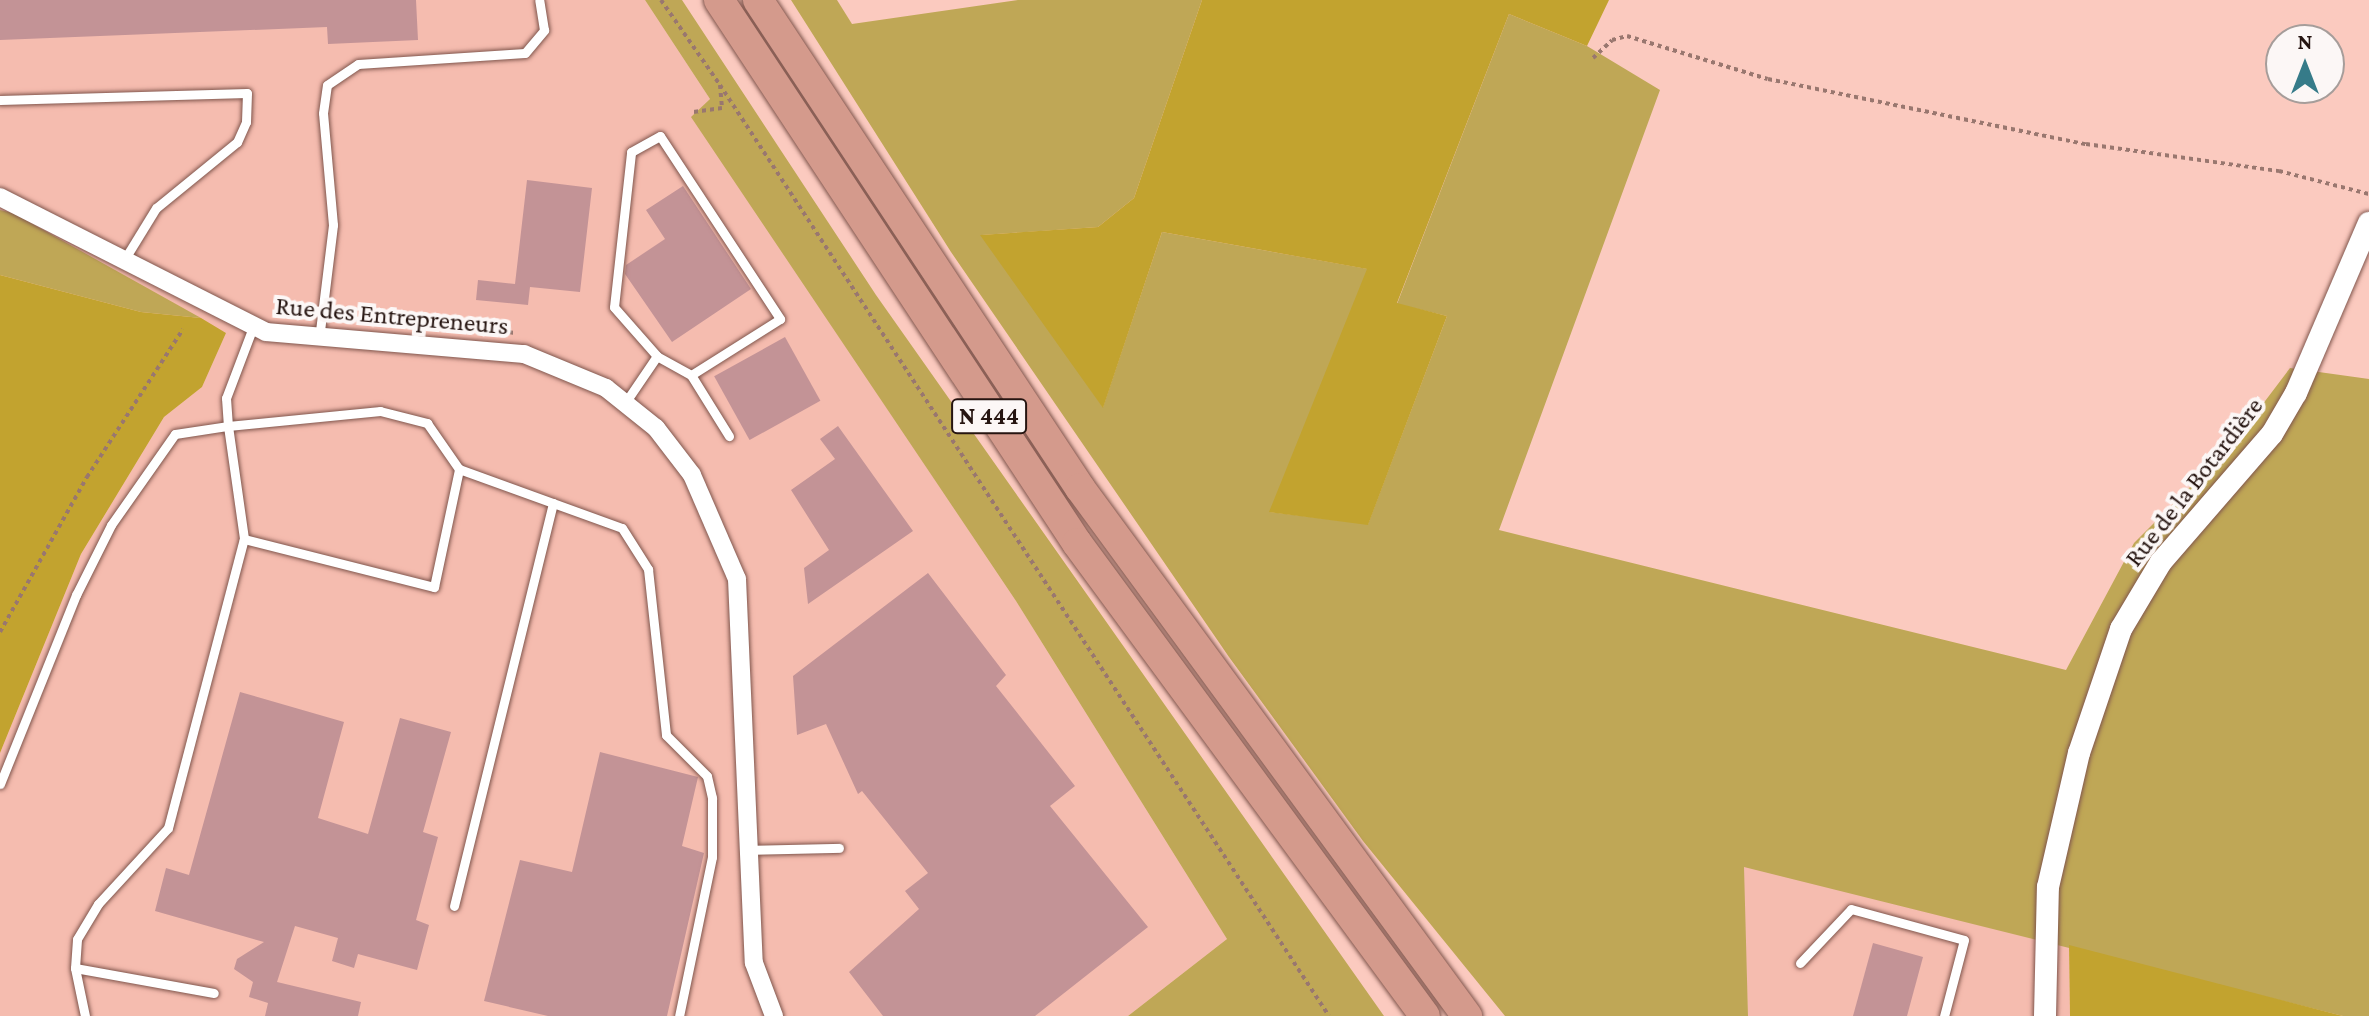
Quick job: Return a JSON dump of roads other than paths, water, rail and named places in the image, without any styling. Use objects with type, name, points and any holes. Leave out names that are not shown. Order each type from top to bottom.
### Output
[{"type":"highway","name":"N 444","points":[[719,0],[1068,531],[1425,1016]]},
{"type":"highway","name":"N 444","points":[[758,0],[1088,501],[1467,1016]]},
{"type":"street","name":"Rue des Entrepreneurs","points":[[0,197],[253,327],[319,339],[524,354],[566,368],[625,403],[656,428],[692,475],[737,579],[754,963],[774,1016]]},
{"type":"street","name":"Rue de la Botardière","points":[[2045,1016],[2048,887],[2079,753],[2121,629],[2161,562],[2272,434],[2296,393],[2369,223]]},
{"type":"lane","points":[[319,339],[333,225],[323,113],[327,85],[358,64],[525,53],[544,30],[539,0]]},
{"type":"lane","points":[[0,100],[247,93],[246,122],[237,142],[156,208],[124,260]]},
{"type":"lane","points":[[691,375],[780,319],[660,136],[631,152],[614,307],[657,356],[691,375],[729,436]]},
{"type":"lane","points":[[85,1016],[75,968],[77,939],[98,904],[168,828],[244,539],[226,398],[253,327]]},
{"type":"lane","points":[[625,403],[657,356]]},
{"type":"lane","points":[[0,784],[76,595],[153,458],[175,434],[380,411],[427,423],[459,469],[622,528],[648,569],[666,735],[707,776],[712,857],[679,1016]]},
{"type":"lane","points":[[244,539],[434,587],[459,469]]},
{"type":"lane","points":[[454,906],[553,503]]},
{"type":"lane","points":[[748,850],[839,848]]},
{"type":"lane","points":[[1800,963],[1851,909],[1964,940],[1944,1016]]},
{"type":"lane","points":[[75,968],[214,993]]}]
